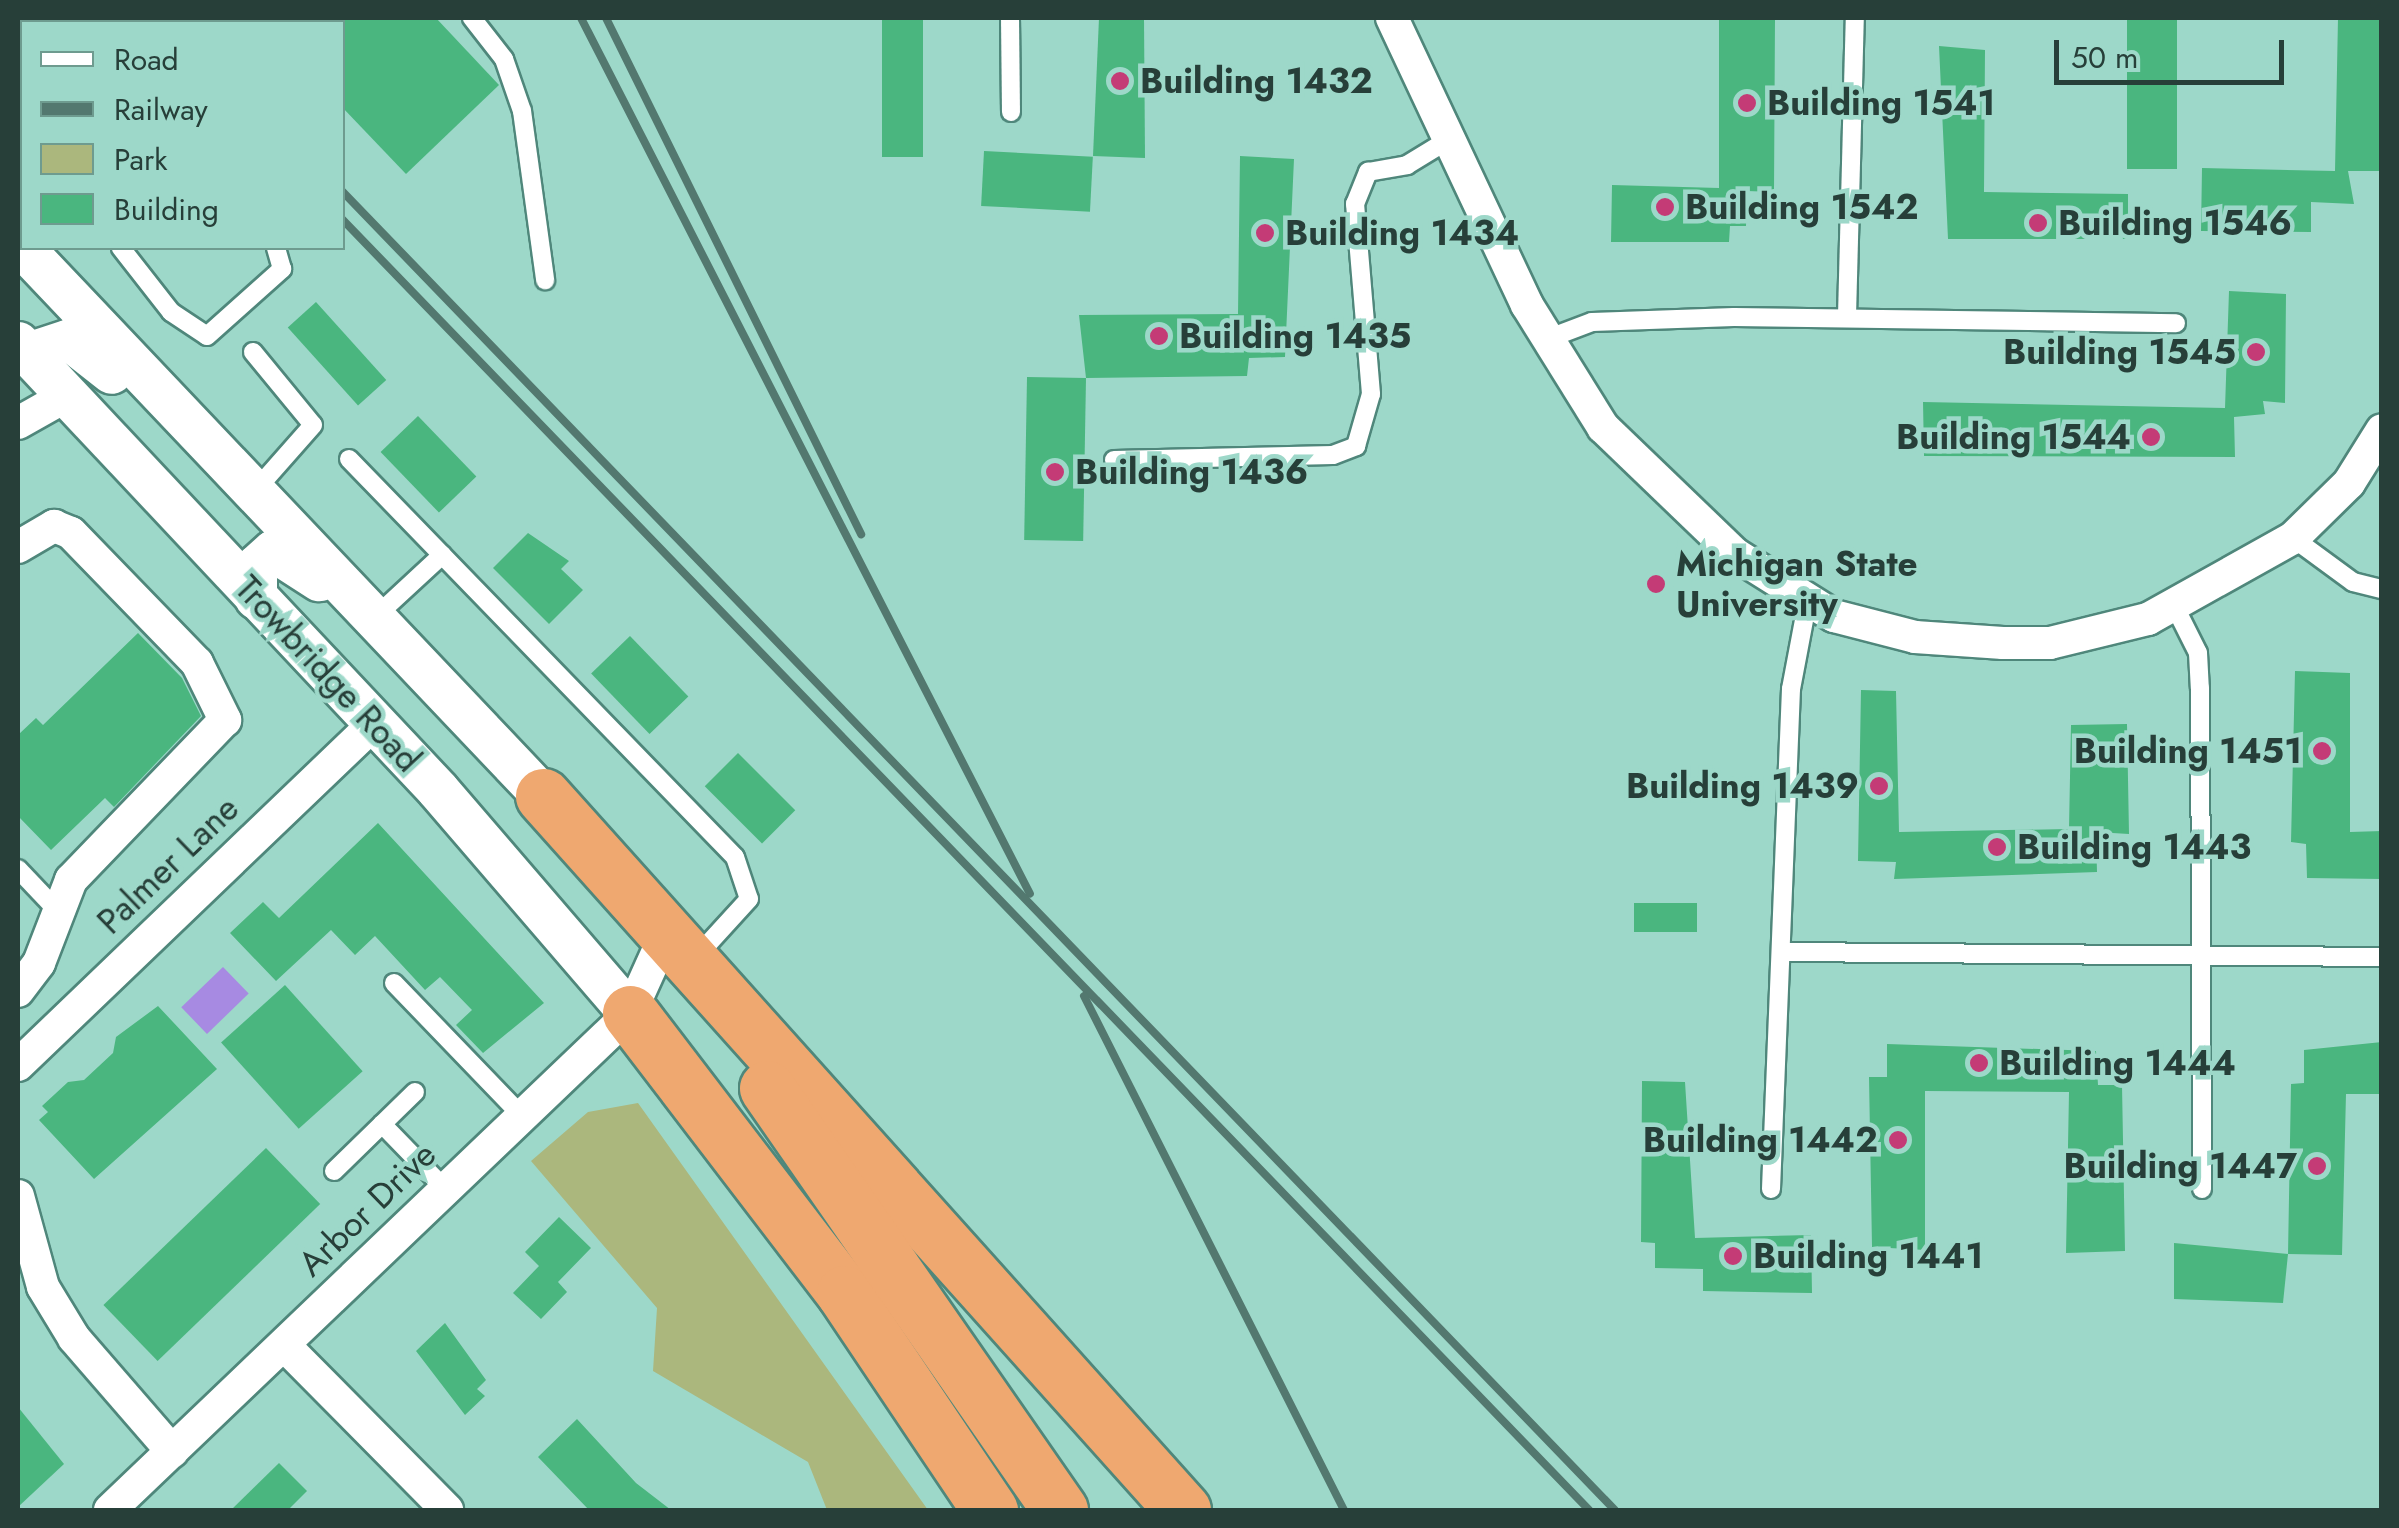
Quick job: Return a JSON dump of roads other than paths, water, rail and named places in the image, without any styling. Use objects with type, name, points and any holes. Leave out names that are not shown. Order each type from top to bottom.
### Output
[{"type":"highway","points":[[543,796],[677,954],[1183,1510]]},
{"type":"highway","points":[[677,954],[1060,1510]]},
{"type":"highway","points":[[630,1013],[844,1292],[990,1510]]},
{"type":"street","points":[[1392,18],[1546,339],[1603,427],[1666,491],[1806,604],[1915,637],[2002,643],[2087,636],[2176,609],[2293,538],[2348,483],[2382,430]]},
{"type":"street","name":"Trowbridge Road","points":[[27,250],[543,796]]},
{"type":"street","points":[[21,354],[54,340],[84,347],[187,449],[254,492]]},
{"type":"street","name":"Trowbridge Road","points":[[21,354],[66,396],[375,723],[630,1013]]},
{"type":"street","points":[[18,424],[66,396]]},
{"type":"street","points":[[18,547],[54,526],[71,533],[197,663],[225,720],[54,908],[39,963],[18,991]]},
{"type":"street","points":[[256,598],[256,567],[285,552],[410,659]]},
{"type":"street","name":"Palmer Lane","points":[[18,1065],[375,723]]},
{"type":"street","name":"Arbor Drive","points":[[110,1510],[630,1013],[677,954]]},
{"type":"street","points":[[18,1196],[44,1287],[74,1338],[172,1451]]},
{"type":"street","points":[[284,1345],[447,1510]]},
{"type":"lane","points":[[472,18],[504,59],[522,111],[545,280]]},
{"type":"lane","points":[[1010,18],[1012,112]]},
{"type":"lane","points":[[1847,316],[1855,18]]},
{"type":"lane","points":[[1114,460],[1333,455],[1356,446],[1370,394],[1355,204],[1368,172],[1407,166],[1448,140]]},
{"type":"lane","points":[[123,250],[164,293],[192,333],[207,336],[282,269],[277,250]]},
{"type":"lane","points":[[1546,339],[1592,322],[1847,316],[2176,322]]},
{"type":"lane","points":[[253,352],[313,426],[254,492]]},
{"type":"lane","points":[[350,459],[736,857],[750,899],[677,954]]},
{"type":"lane","points":[[2293,538],[2353,582],[2381,591]]},
{"type":"lane","points":[[374,619],[442,555]]},
{"type":"lane","points":[[1771,1189],[1784,952],[1790,690],[1806,604]]},
{"type":"lane","points":[[2176,609],[2198,653],[2204,952],[2202,1190]]},
{"type":"lane","points":[[18,869],[54,908]]},
{"type":"lane","points":[[1784,952],[2204,952],[2382,957]]},
{"type":"lane","points":[[394,983],[522,1116]]},
{"type":"lane","points":[[334,1172],[415,1092]]},
{"type":"lane","points":[[382,1124],[445,1190]]},
{"type":"railway","points":[[581,18],[1030,894]]},
{"type":"railway","points":[[606,18],[861,534]]},
{"type":"railway","points":[[345,194],[1615,1510]]},
{"type":"railway","points":[[345,222],[1589,1510]]},
{"type":"railway","points":[[1084,996],[1344,1510]]},
{"type":"place","name":"Building 1432","points":[[1120,81]]},
{"type":"place","name":"Building 1541","points":[[1747,103]]},
{"type":"place","name":"Building 1542","points":[[1665,207]]},
{"type":"place","name":"Building 1546","points":[[2038,223]]},
{"type":"place","name":"Building 1434","points":[[1265,233]]},
{"type":"place","name":"Building 1435","points":[[1159,336]]},
{"type":"place","name":"Building 1545","points":[[2256,352]]},
{"type":"place","name":"Building 1544","points":[[2151,437]]},
{"type":"place","name":"Building 1436","points":[[1055,472]]},
{"type":"place","name":"Michigan State University","points":[[1656,584]]},
{"type":"place","name":"Building 1451","points":[[2322,751]]},
{"type":"place","name":"Building 1439","points":[[1879,786]]},
{"type":"place","name":"Building 1443","points":[[1997,847]]},
{"type":"place","name":"Building 1444","points":[[1979,1063]]},
{"type":"place","name":"Building 1442","points":[[1898,1140]]},
{"type":"place","name":"Building 1447","points":[[2317,1166]]},
{"type":"place","name":"Building 1441","points":[[1733,1256]]}]
